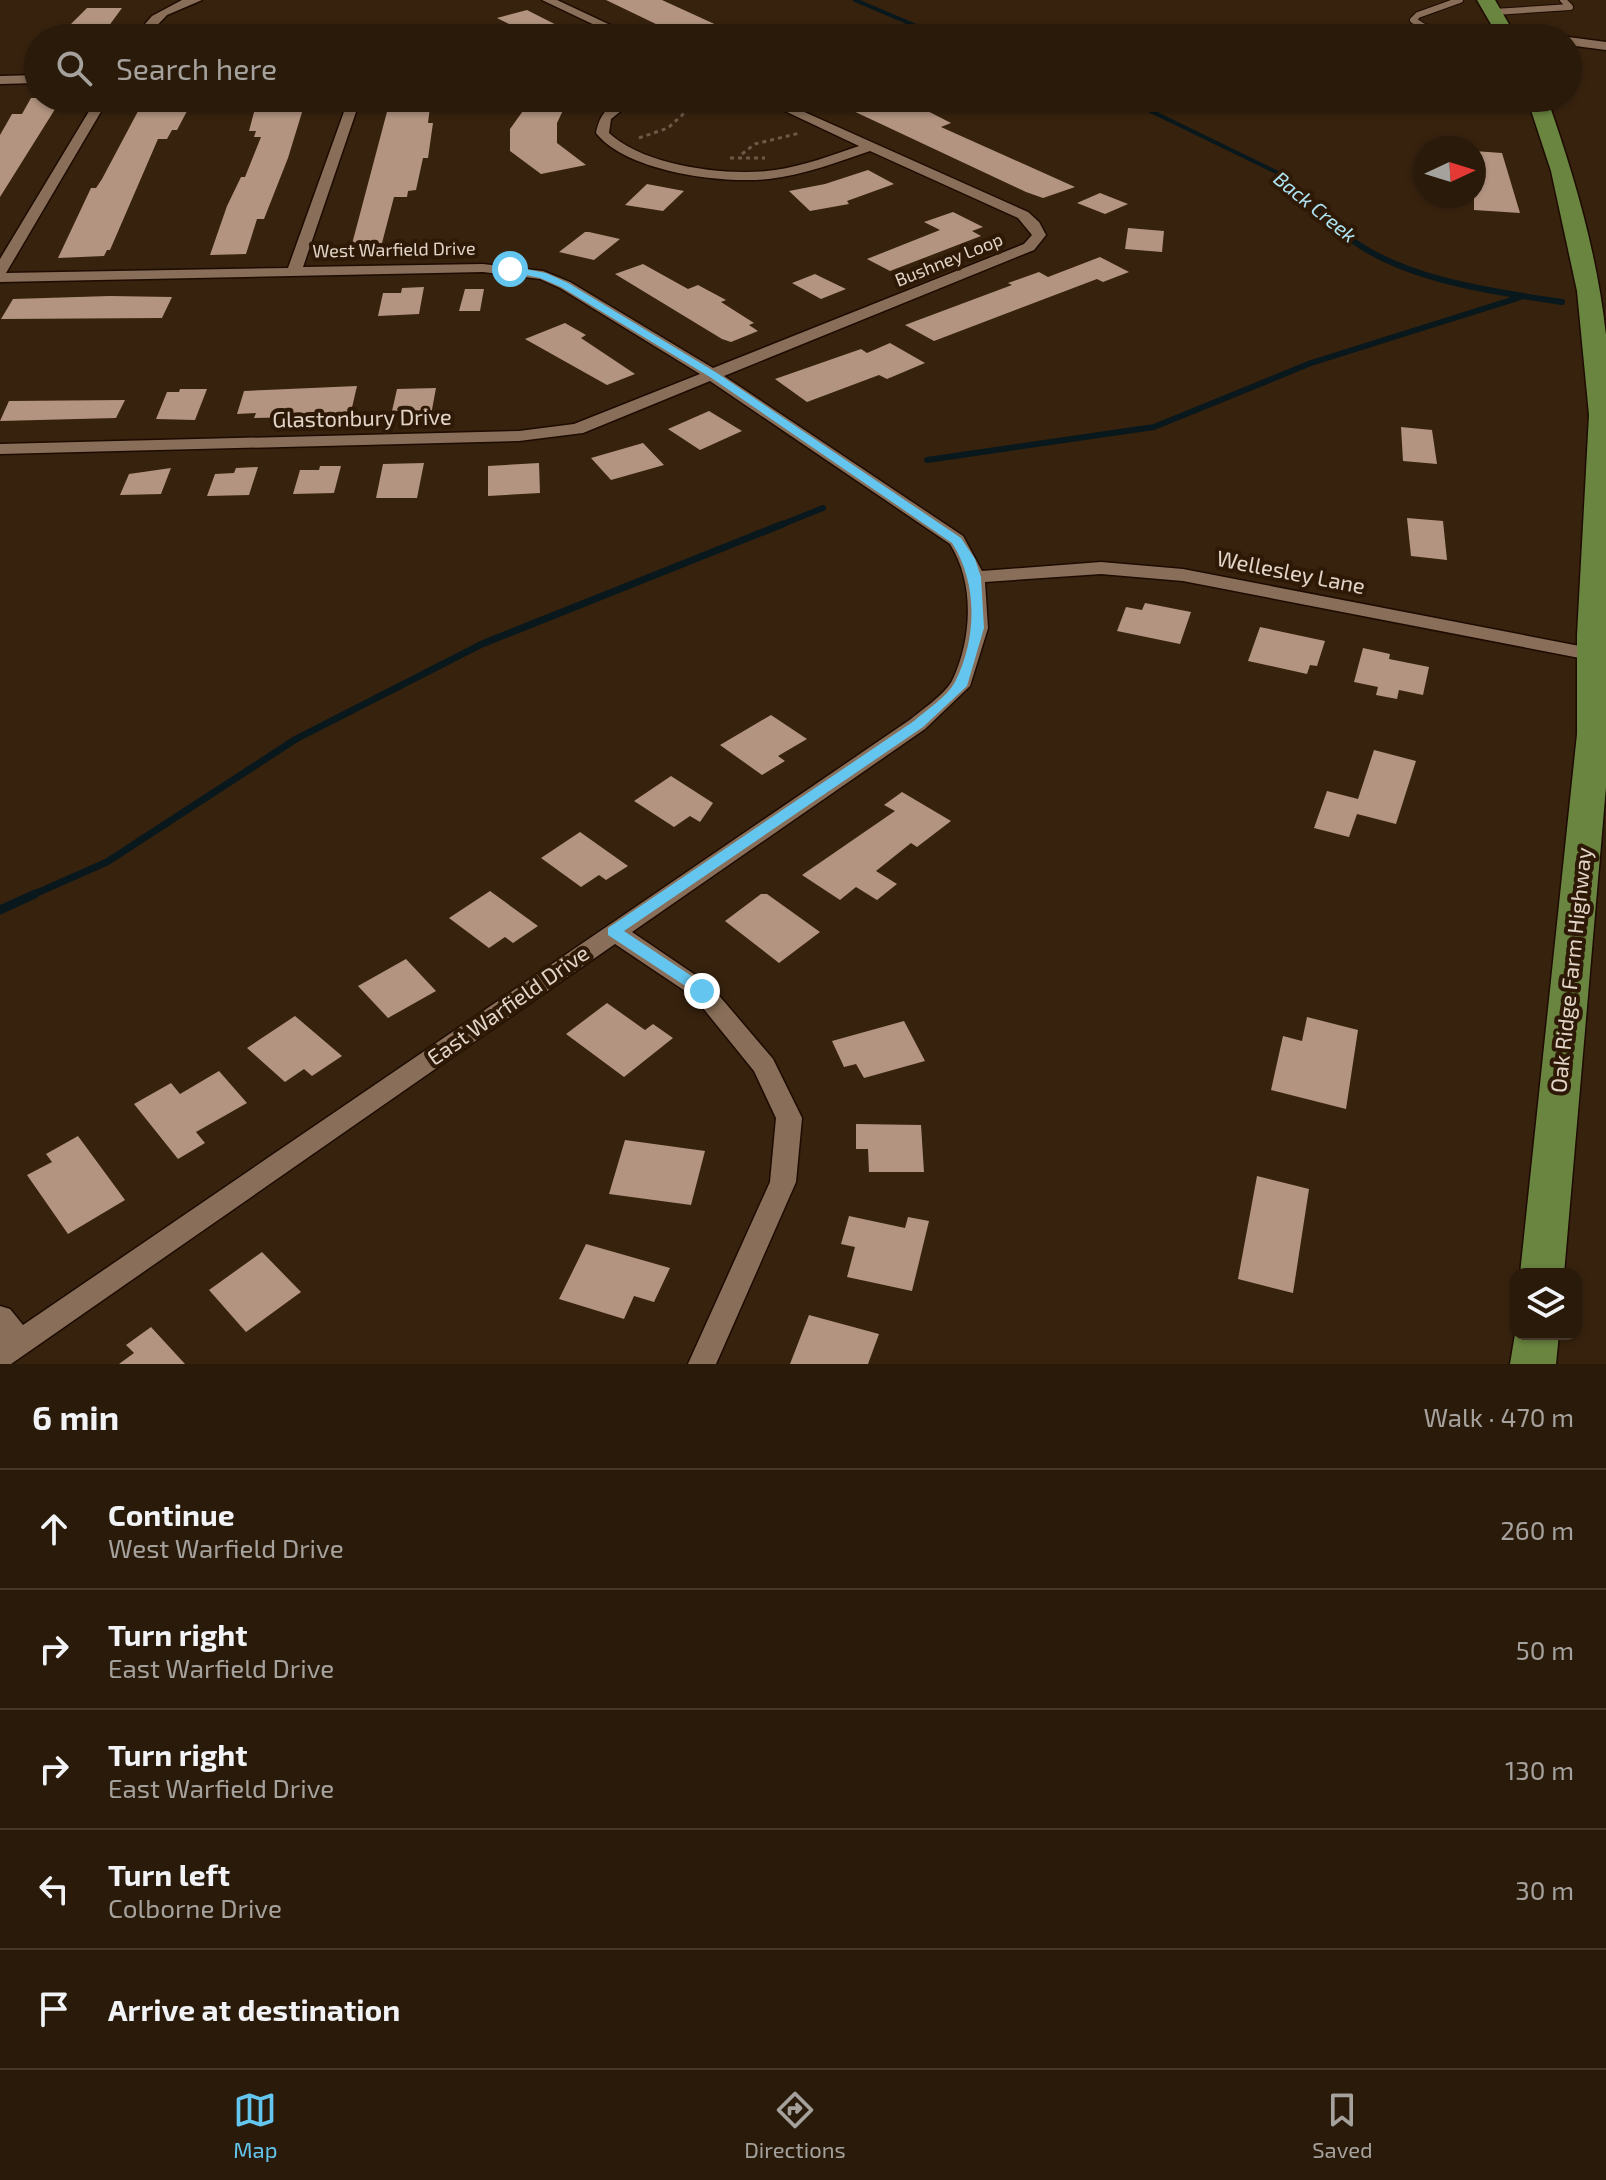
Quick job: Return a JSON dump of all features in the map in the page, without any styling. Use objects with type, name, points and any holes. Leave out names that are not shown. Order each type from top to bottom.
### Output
[{"type":"main road","points":[[1490,6],[1500,24]]},
{"type":"main road","name":"Oak Ridge Farm Highway","points":[[1542,112],[1562,171],[1589,291],[1604,416],[1593,635],[1594,734],[1543,1268]]},
{"type":"main road","points":[[1533,1364],[1535,1340]]},
{"type":"street","points":[[147,24],[165,12],[196,0]]},
{"type":"street","points":[[548,0],[601,24]]},
{"type":"street","points":[[1582,43],[1606,46]]},
{"type":"street","points":[[0,80],[24,79]]},
{"type":"street","points":[[0,271],[95,112]]},
{"type":"street","points":[[294,271],[350,112]]},
{"type":"street","points":[[608,112],[603,121],[603,133],[611,145],[651,162],[689,170],[736,176],[784,173],[870,147]]},
{"type":"street","name":"Bushney Loop","points":[[714,375],[1029,247],[1039,235],[1023,215],[785,112]]},
{"type":"street","name":"West Warfield Drive","points":[[0,278],[483,268],[543,275],[565,285],[714,375],[957,540],[969,559],[975,577]]},
{"type":"street","name":"Glastonbury Drive","points":[[0,449],[549,435],[610,418],[714,375]]},
{"type":"street","name":"Wellesley Lane","points":[[975,577],[1101,568],[1183,575],[1595,655]]},
{"type":"street","name":"East Warfield Drive","points":[[10,1349],[613,931],[918,724],[960,686],[978,628],[975,577]]},
{"type":"street","points":[[613,931],[702,991],[764,1066],[789,1118],[783,1182],[702,1364]]},
{"type":"street","points":[[0,1318],[10,1349]]},
{"type":"lane","points":[[1417,24],[1413,20],[1418,15],[1460,0]]},
{"type":"lane","points":[[1490,6],[1570,7],[1563,0]]},
{"type":"path","points":[[635,139],[668,128],[686,112]]},
{"type":"path","points":[[740,156],[755,144],[810,129]]},
{"type":"building","points":[[606,0],[662,0],[714,24],[656,24]]},
{"type":"building","points":[[87,8],[122,8],[110,24],[71,24]]},
{"type":"building","points":[[527,10],[554,24],[509,24],[497,18]]},
{"type":"building","points":[[24,110],[53,112],[0,197],[0,135],[12,114],[22,114]]},
{"type":"building","points":[[138,112],[187,112],[177,130],[172,130],[167,139],[158,139],[110,250],[104,256],[58,258],[91,188],[96,188]]},
{"type":"building","points":[[254,112],[302,112],[264,219],[257,219],[246,254],[210,255],[227,206],[241,177],[245,177],[261,137],[254,137],[256,131],[249,131]]},
{"type":"building","points":[[387,112],[429,112],[428,123],[433,123],[428,158],[423,158],[416,190],[408,191],[407,197],[394,197],[382,243],[352,244]]},
{"type":"building","points":[[522,112],[562,112],[557,123],[557,143],[586,165],[541,174],[510,151],[510,129]]},
{"type":"building","points":[[855,112],[929,112],[951,123],[941,127],[1075,187],[1043,198]]},
{"type":"building","points":[[1486,152],[1502,153],[1520,213],[1474,210],[1486,208]]},
{"type":"building","points":[[868,170],[894,184],[847,201],[849,204],[810,211],[789,191],[825,184]]},
{"type":"building","points":[[647,184],[684,191],[663,211],[625,205]]},
{"type":"building","points":[[1100,193],[1128,204],[1105,214],[1077,203]]},
{"type":"building","points":[[953,212],[983,227],[972,231],[981,236],[890,271],[867,259],[940,230],[924,222]]},
{"type":"building","points":[[1128,228],[1164,231],[1162,252],[1125,249]]},
{"type":"building","points":[[585,232],[620,239],[594,260],[559,252]]},
{"type":"building","points":[[1100,257],[1129,272],[1103,282],[1097,279],[934,341],[905,325],[1039,272],[1048,277]]},
{"type":"building","points":[[643,264],[688,289],[698,285],[726,300],[721,302],[754,323],[749,325],[758,331],[731,342],[722,339],[615,274]]},
{"type":"building","points":[[815,274],[846,289],[821,299],[792,283]]},
{"type":"building","points":[[424,287],[419,314],[378,316],[383,293],[401,293],[402,288]]},
{"type":"building","points":[[465,289],[484,289],[480,311],[459,311]]},
{"type":"building","points":[[172,297],[162,318],[1,319],[13,299]]},
{"type":"building","points":[[565,323],[586,335],[581,338],[635,374],[607,385],[525,339]]},
{"type":"building","points":[[890,343],[925,363],[887,379],[879,375],[807,402],[775,379],[861,349],[867,353]]},
{"type":"building","points":[[357,386],[350,416],[254,418],[256,413],[237,414],[244,391]]},
{"type":"building","points":[[436,388],[431,415],[410,416],[411,411],[392,411],[397,389]]},
{"type":"building","points":[[180,389],[207,389],[195,420],[156,419],[167,392],[179,392]]},
{"type":"building","points":[[125,400],[116,418],[0,421],[9,401]]},
{"type":"building","points":[[709,411],[742,431],[700,450],[668,429]]},
{"type":"building","points":[[1401,427],[1432,430],[1437,464],[1403,461]]},
{"type":"building","points":[[643,443],[664,465],[611,480],[591,458]]},
{"type":"building","points":[[424,463],[417,498],[376,498],[383,464]]},
{"type":"building","points":[[539,463],[540,493],[488,496],[488,466]]},
{"type":"building","points":[[320,466],[341,466],[334,493],[293,494],[300,470],[319,470]]},
{"type":"building","points":[[258,467],[249,495],[207,496],[215,474],[234,473],[236,468]]},
{"type":"building","points":[[171,468],[161,494],[120,495],[129,474]]},
{"type":"building","points":[[1407,518],[1443,521],[1447,560],[1411,556]]},
{"type":"building","points":[[1145,603],[1191,612],[1180,644],[1117,631],[1126,607],[1142,610]]},
{"type":"building","points":[[1260,627],[1325,641],[1317,666],[1310,665],[1307,674],[1248,661]]},
{"type":"building","points":[[1363,648],[1390,654],[1389,659],[1429,667],[1423,695],[1399,690],[1397,699],[1376,695],[1378,687],[1354,682]]},
{"type":"building","points":[[771,715],[807,739],[778,756],[785,761],[762,775],[720,745]]},
{"type":"building","points":[[1374,750],[1416,761],[1396,824],[1357,814],[1349,837],[1314,828],[1327,791],[1358,799]]},
{"type":"building","points":[[671,776],[713,803],[700,822],[690,816],[674,827],[634,801]]},
{"type":"building","points":[[902,792],[951,821],[917,847],[911,843],[876,871],[897,884],[877,900],[856,887],[840,900],[802,875],[895,811],[884,805]]},
{"type":"building","points":[[580,832],[628,866],[606,880],[599,875],[581,887],[541,858]]},
{"type":"building","points":[[490,891],[538,926],[513,943],[505,937],[489,948],[449,918]]},
{"type":"building","points":[[761,894],[767,894],[820,932],[779,963],[725,921]]},
{"type":"building","points":[[406,959],[436,991],[388,1018],[358,986]]},
{"type":"building","points":[[607,1003],[645,1030],[653,1024],[673,1038],[624,1077],[566,1034]]},
{"type":"building","points":[[295,1016],[342,1056],[312,1076],[304,1069],[285,1082],[247,1048]]},
{"type":"building","points":[[1307,1017],[1358,1030],[1346,1109],[1271,1090],[1283,1036],[1302,1041]]},
{"type":"building","points":[[904,1021],[925,1061],[864,1078],[856,1064],[844,1067],[832,1041]]},
{"type":"building","points":[[219,1071],[247,1103],[196,1132],[205,1143],[178,1159],[134,1104],[171,1083],[180,1094]]},
{"type":"building","points":[[856,1124],[921,1125],[924,1172],[869,1172],[868,1149],[856,1149]]},
{"type":"building","points":[[78,1136],[125,1200],[68,1234],[27,1175],[52,1162],[46,1154]]},
{"type":"building","points":[[625,1140],[705,1151],[691,1205],[609,1194]]},
{"type":"building","points":[[1257,1176],[1309,1189],[1293,1293],[1238,1279]]},
{"type":"building","points":[[849,1216],[905,1228],[908,1217],[929,1221],[912,1291],[847,1277],[855,1247],[841,1244]]},
{"type":"building","points":[[586,1244],[670,1268],[654,1302],[634,1296],[624,1319],[559,1299]]},
{"type":"building","points":[[262,1252],[301,1292],[246,1332],[209,1290]]},
{"type":"building","points":[[809,1315],[879,1334],[868,1364],[790,1364]]},
{"type":"building","points":[[151,1327],[185,1364],[119,1364],[134,1353],[126,1345]]},
{"type":"waterway","name":"Back Creek","points":[[855,0],[911,24]]},
{"type":"waterway","name":"Back Creek","points":[[1153,112],[1278,173],[1343,233]]},
{"type":"waterway","name":"Back Creek","points":[[1341,231],[1388,261],[1416,272],[1476,288],[1562,302]]},
{"type":"waterway","points":[[927,460],[1154,427],[1311,363],[1521,297]]},
{"type":"waterway","points":[[783,524],[823,508]]},
{"type":"waterway","points":[[30,896],[107,862],[296,739],[482,644],[783,524]]},
{"type":"waterway","points":[[778,526],[783,524]]},
{"type":"waterway","points":[[0,910],[35,894]]},
{"type":"route","points":[[510,269],[543,275],[565,285],[714,375],[957,540],[969,559],[975,577],[979,604],[978,628],[960,686],[918,724],[613,931],[702,991]]}]
